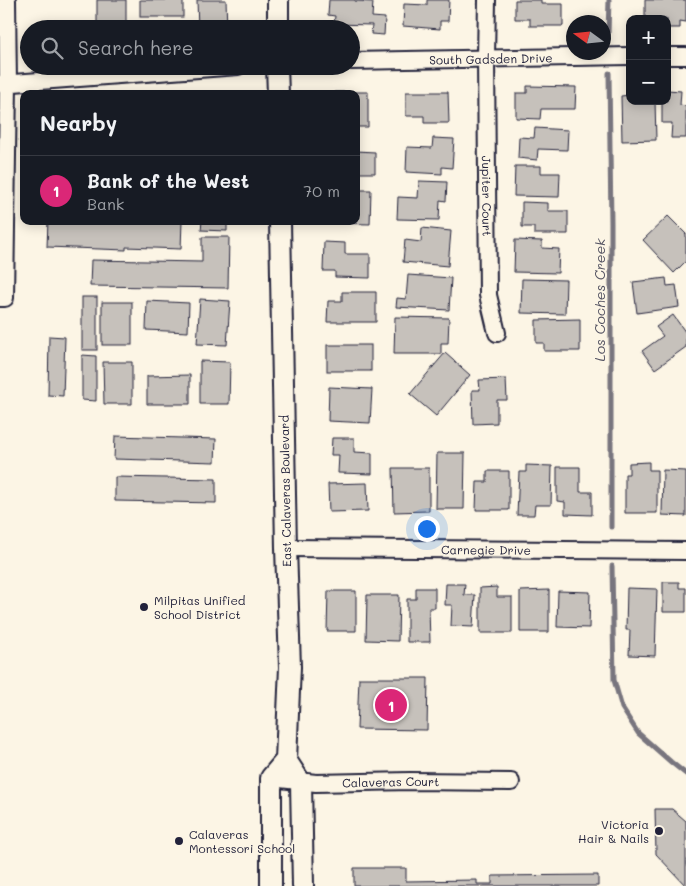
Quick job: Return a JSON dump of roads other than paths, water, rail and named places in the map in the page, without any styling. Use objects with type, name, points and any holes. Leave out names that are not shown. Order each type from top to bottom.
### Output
[{"type":"main road","points":[[278,0],[278,20]]},
{"type":"main road","points":[[278,75],[278,90]]},
{"type":"main road","name":"East Calaveras Boulevard","points":[[280,225],[290,667],[286,760]]},
{"type":"main road","points":[[271,886],[271,778],[286,760],[301,783],[303,886]]},
{"type":"street","points":[[2,298],[4,84],[7,0]]},
{"type":"street","name":"Jupiter Court","points":[[487,0],[488,294],[497,333]]},
{"type":"street","name":"South Gadsden Drive","points":[[360,61],[626,56]]},
{"type":"street","points":[[671,56],[686,56]]},
{"type":"street","points":[[4,84],[121,75]]},
{"type":"street","name":"Carnegie Drive","points":[[286,548],[686,551]]},
{"type":"street","name":"Calaveras Court","points":[[271,778],[301,783],[511,782]]},
{"type":"waterway","name":"Los Coches Creek","points":[[609,0],[609,15]]},
{"type":"waterway","name":"Los Coches Creek","points":[[609,73],[611,527]]},
{"type":"waterway","name":"Los Coches Creek","points":[[612,566],[614,680],[622,708],[638,733],[686,774]]},
{"type":"place","name":"Milpitas Unified School District","points":[[144,607]]},
{"type":"place","name":"Bank of the West","points":[[391,705]]},
{"type":"place","name":"Victoria Hair & Nails","points":[[659,831]]},
{"type":"place","name":"Calaveras Montessori School","points":[[179,841]]}]
